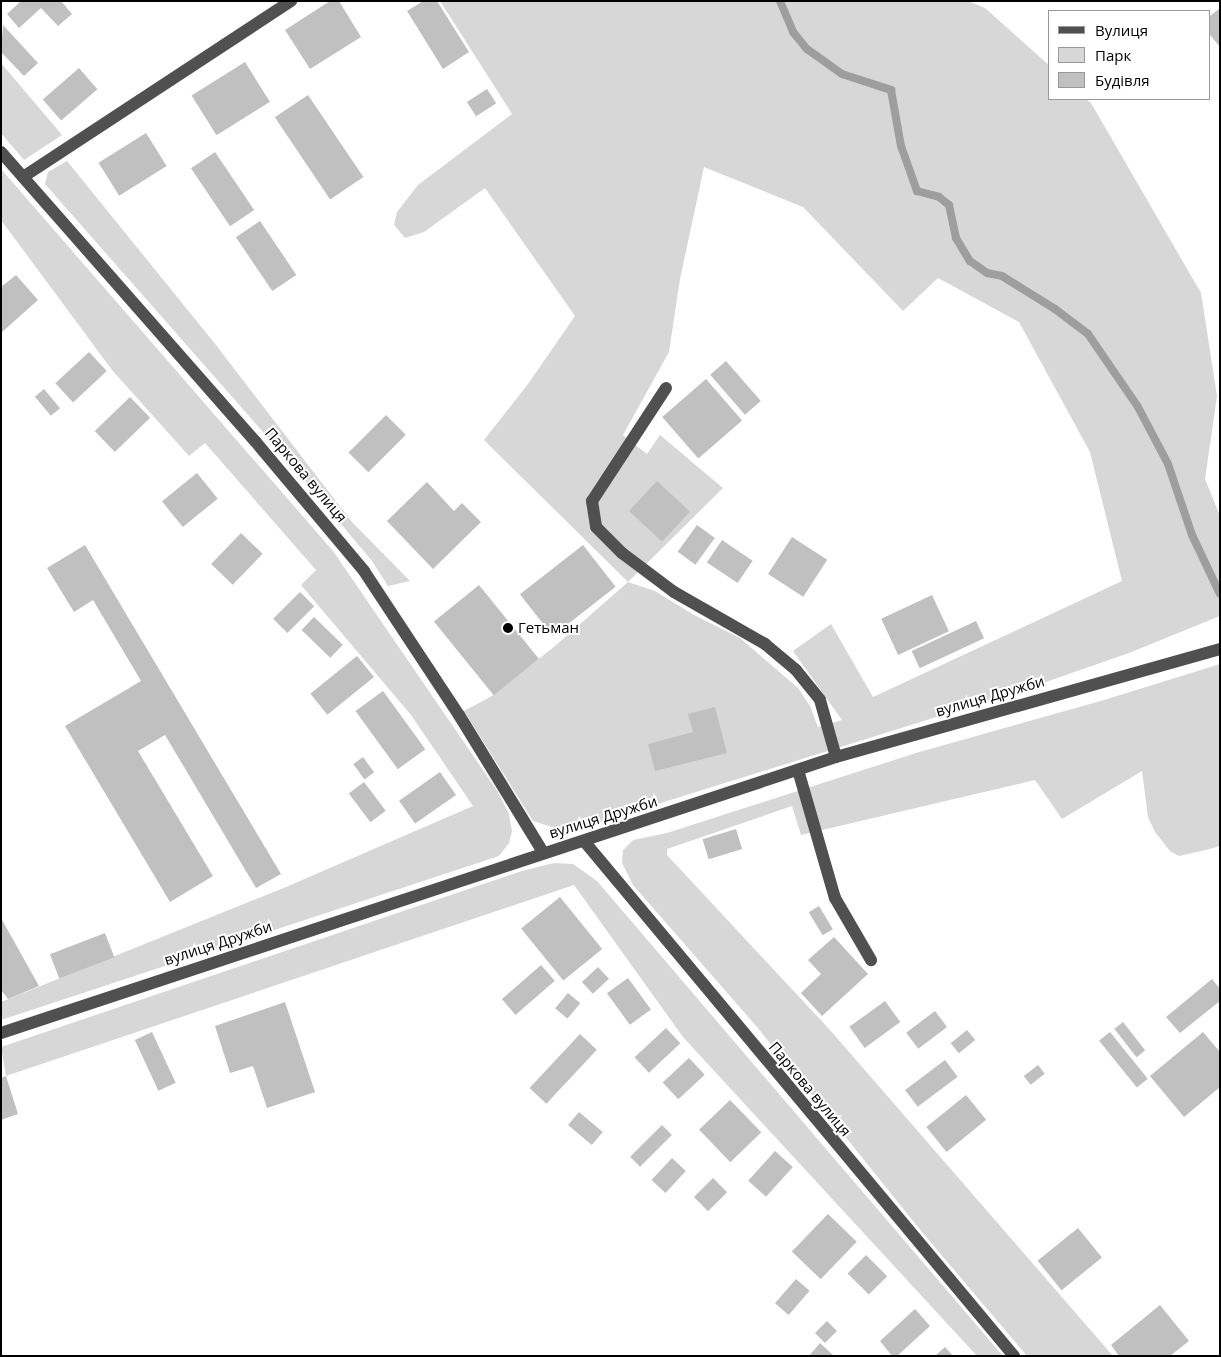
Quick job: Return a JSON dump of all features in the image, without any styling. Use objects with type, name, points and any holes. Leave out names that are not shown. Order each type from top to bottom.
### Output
[{"type":"street","points":[[23,177],[291,1]]},
{"type":"street","name":"Паркова вулиця","points":[[1,152],[255,441],[364,571],[459,714],[542,852]]},
{"type":"street","points":[[666,388],[592,501],[596,526],[622,553],[674,592],[765,644],[796,670],[820,700],[836,757]]},
{"type":"street","name":"вулиця Дружби","points":[[1,1033],[542,852],[584,841],[836,757],[1220,649]]},
{"type":"street","points":[[798,770],[835,898],[871,960]]},
{"type":"street","name":"Паркова вулиця","points":[[584,841],[1014,1356]]},
{"type":"green space","points":[[440,1],[968,1],[985,8],[1048,64],[1048,100],[1087,100],[1091,103],[1201,293],[1217,396],[1205,479],[1220,516],[1220,616],[1129,653],[1020,691],[568,832],[533,821],[464,711],[492,696],[555,646],[628,582],[484,440],[528,384],[575,316],[485,188],[424,232],[405,238],[394,225],[397,212],[418,185],[512,114]],"holes":[[[704,167],[803,207],[903,311],[938,278],[1019,322],[1090,452],[1122,581],[873,697],[831,624],[793,651],[842,720],[818,727],[810,706],[798,688],[740,638],[694,615],[655,591],[628,582],[723,488],[660,435],[647,454],[623,435],[669,352],[680,279]]]},
{"type":"green space","points":[[1,63],[62,135],[24,160],[1,133]]},
{"type":"green space","points":[[67,161],[216,345],[351,521],[410,581],[388,586],[372,561],[278,449],[45,184],[48,172]]},
{"type":"green space","points":[[1,169],[333,551],[498,792],[509,814],[512,831],[509,843],[499,856],[1,1020],[1,1002],[286,887],[473,806],[411,715],[301,585],[316,570],[205,443],[189,456],[112,370],[1,220]]},
{"type":"green space","points":[[1220,664],[1220,846],[1179,856],[1170,851],[1155,832],[1148,817],[1142,771],[1062,819],[1035,780],[801,835],[792,806],[667,849],[667,855],[830,1030],[1113,1356],[1027,1356],[922,1232],[757,1027],[633,885],[622,863],[623,850],[633,840],[667,833],[916,753],[1104,700]]},
{"type":"green space","points":[[554,863],[573,864],[597,881],[1003,1356],[977,1356],[683,1037],[574,885],[6,1076],[1,1047],[522,871]]},
{"type":"building","points":[[21,1],[61,1],[72,14],[58,26],[41,8],[19,28],[7,14]]},
{"type":"building","points":[[330,1],[339,1],[361,37],[310,69],[285,30]]},
{"type":"building","points":[[423,1],[437,1],[469,52],[443,69],[407,11]]},
{"type":"building","points":[[1220,8],[1220,47],[1211,36],[1211,15]]},
{"type":"building","points":[[3,25],[38,63],[24,76],[1,52]]},
{"type":"building","points":[[245,62],[270,102],[216,135],[192,95]]},
{"type":"building","points":[[79,68],[97,89],[61,121],[43,99]]},
{"type":"building","points":[[487,89],[496,103],[476,116],[467,102]]},
{"type":"building","points":[[308,95],[363,177],[330,199],[275,117]]},
{"type":"building","points":[[146,133],[167,166],[119,196],[99,163]]},
{"type":"building","points":[[215,152],[254,210],[230,226],[191,168]]},
{"type":"building","points":[[260,221],[296,275],[272,291],[236,237]]},
{"type":"building","points":[[16,275],[38,300],[1,333],[1,287]]},
{"type":"building","points":[[89,352],[107,371],[73,402],[55,383]]},
{"type":"building","points":[[726,361],[761,401],[745,415],[710,375]]},
{"type":"building","points":[[706,379],[742,421],[698,459],[662,417]]},
{"type":"building","points":[[44,389],[60,408],[51,416],[35,397]]},
{"type":"building","points":[[130,397],[150,418],[115,452],[95,431]]},
{"type":"building","points":[[386,415],[406,435],[368,472],[349,452]]},
{"type":"building","points":[[197,473],[218,499],[183,527],[162,501]]},
{"type":"building","points":[[657,481],[690,512],[662,542],[629,511]]},
{"type":"building","points":[[427,482],[454,511],[462,503],[481,522],[433,569],[387,521]]},
{"type":"building","points":[[697,525],[715,538],[695,565],[678,552]]},
{"type":"building","points":[[241,533],[263,554],[233,585],[211,564]]},
{"type":"building","points":[[792,537],[827,560],[803,597],[768,574]]},
{"type":"building","points":[[722,540],[753,561],[738,583],[707,562]]},
{"type":"building","points":[[85,545],[281,874],[256,888],[165,735],[138,751],[213,876],[170,902],[65,726],[141,681],[93,600],[74,612],[47,568]]},
{"type":"building","points":[[583,545],[616,587],[553,636],[520,594]]},
{"type":"building","points":[[479,585],[539,659],[494,695],[434,622]]},
{"type":"building","points":[[300,592],[314,606],[287,633],[273,619]]},
{"type":"building","points":[[932,595],[949,631],[898,655],[881,619]]},
{"type":"building","points":[[314,617],[343,645],[330,658],[301,630]]},
{"type":"building","points":[[976,621],[984,638],[920,668],[912,651]]},
{"type":"building","points":[[357,656],[374,677],[327,715],[310,694]]},
{"type":"building","points":[[383,691],[425,749],[398,769],[355,711]]},
{"type":"building","points":[[715,707],[727,753],[655,771],[648,744],[693,732],[688,714]]},
{"type":"building","points":[[363,757],[374,772],[364,779],[353,764]]},
{"type":"building","points":[[440,772],[456,795],[415,824],[399,801]]},
{"type":"building","points":[[364,782],[386,811],[370,822],[349,793]]},
{"type":"building","points":[[736,829],[742,849],[709,859],[703,839]]},
{"type":"building","points":[[560,897],[602,949],[563,981],[521,928]]},
{"type":"building","points":[[819,906],[833,929],[823,935],[809,912]]},
{"type":"building","points":[[1,918],[39,986],[8,999],[1,990]]},
{"type":"building","points":[[105,933],[114,957],[59,978],[50,954]]},
{"type":"building","points":[[834,937],[868,974],[822,1016],[801,993],[821,974],[808,960]]},
{"type":"building","points":[[541,965],[555,981],[516,1015],[502,999]]},
{"type":"building","points":[[598,967],[609,979],[593,994],[582,982]]},
{"type":"building","points":[[628,978],[651,1010],[630,1025],[607,993]]},
{"type":"building","points":[[1212,979],[1220,989],[1220,1001],[1180,1033],[1166,1017]]},
{"type":"building","points":[[568,993],[580,1003],[567,1019],[555,1008]]},
{"type":"building","points":[[885,1001],[900,1022],[865,1048],[849,1027]]},
{"type":"building","points":[[285,1002],[315,1092],[267,1108],[253,1066],[230,1073],[215,1026]]},
{"type":"building","points":[[935,1011],[947,1027],[918,1049],[906,1033]]},
{"type":"building","points":[[1123,1022],[1145,1050],[1136,1057],[1114,1029]]},
{"type":"building","points":[[666,1028],[680,1043],[649,1073],[635,1057]]},
{"type":"building","points":[[967,1030],[975,1040],[959,1053],[951,1043]]},
{"type":"building","points":[[152,1032],[176,1083],[158,1091],[135,1040]]},
{"type":"building","points":[[1110,1032],[1148,1079],[1137,1087],[1099,1041]]},
{"type":"building","points":[[1203,1032],[1220,1052],[1220,1087],[1184,1117],[1150,1076]]},
{"type":"building","points":[[580,1034],[597,1050],[546,1104],[530,1088]]},
{"type":"building","points":[[689,1058],[705,1075],[678,1099],[663,1083]]},
{"type":"building","points":[[945,1060],[958,1077],[918,1107],[905,1090]]},
{"type":"building","points":[[1038,1065],[1045,1074],[1031,1085],[1024,1076]]},
{"type":"building","points":[[6,1076],[18,1114],[1,1120],[1,1078]]},
{"type":"building","points":[[966,1095],[986,1120],[947,1152],[926,1127]]},
{"type":"building","points":[[730,1100],[761,1132],[730,1162],[699,1130]]},
{"type":"building","points":[[579,1112],[603,1132],[592,1145],[568,1125]]},
{"type":"building","points":[[662,1125],[672,1135],[640,1167],[630,1157]]},
{"type":"building","points":[[775,1151],[793,1167],[766,1197],[748,1181]]},
{"type":"building","points":[[672,1158],[686,1171],[665,1193],[652,1180]]},
{"type":"building","points":[[713,1178],[727,1192],[708,1211],[694,1197]]},
{"type":"building","points":[[828,1214],[857,1242],[821,1279],[792,1251]]},
{"type":"building","points":[[1078,1228],[1102,1258],[1062,1290],[1038,1261]]},
{"type":"building","points":[[866,1255],[887,1276],[869,1295],[848,1273]]},
{"type":"building","points":[[796,1279],[810,1291],[789,1315],[775,1303]]},
{"type":"building","points":[[1160,1305],[1189,1341],[1170,1356],[1119,1356],[1111,1345]]},
{"type":"building","points":[[915,1309],[930,1326],[897,1356],[892,1356],[880,1341]]},
{"type":"building","points":[[827,1321],[837,1331],[825,1343],[815,1333]]},
{"type":"building","points":[[820,1343],[834,1356],[809,1356]]},
{"type":"building","points":[[945,1347],[953,1356],[935,1356]]},
{"type":"waterway","points":[[780,1],[793,32],[807,49],[842,74],[891,90],[901,146],[917,191],[939,197],[949,205],[956,238],[970,261],[987,273],[1002,276],[1055,309],[1088,334],[1138,407],[1168,464],[1192,535],[1220,594]]},
{"type":"place","name":"Гетьман","points":[[508,628]]}]
